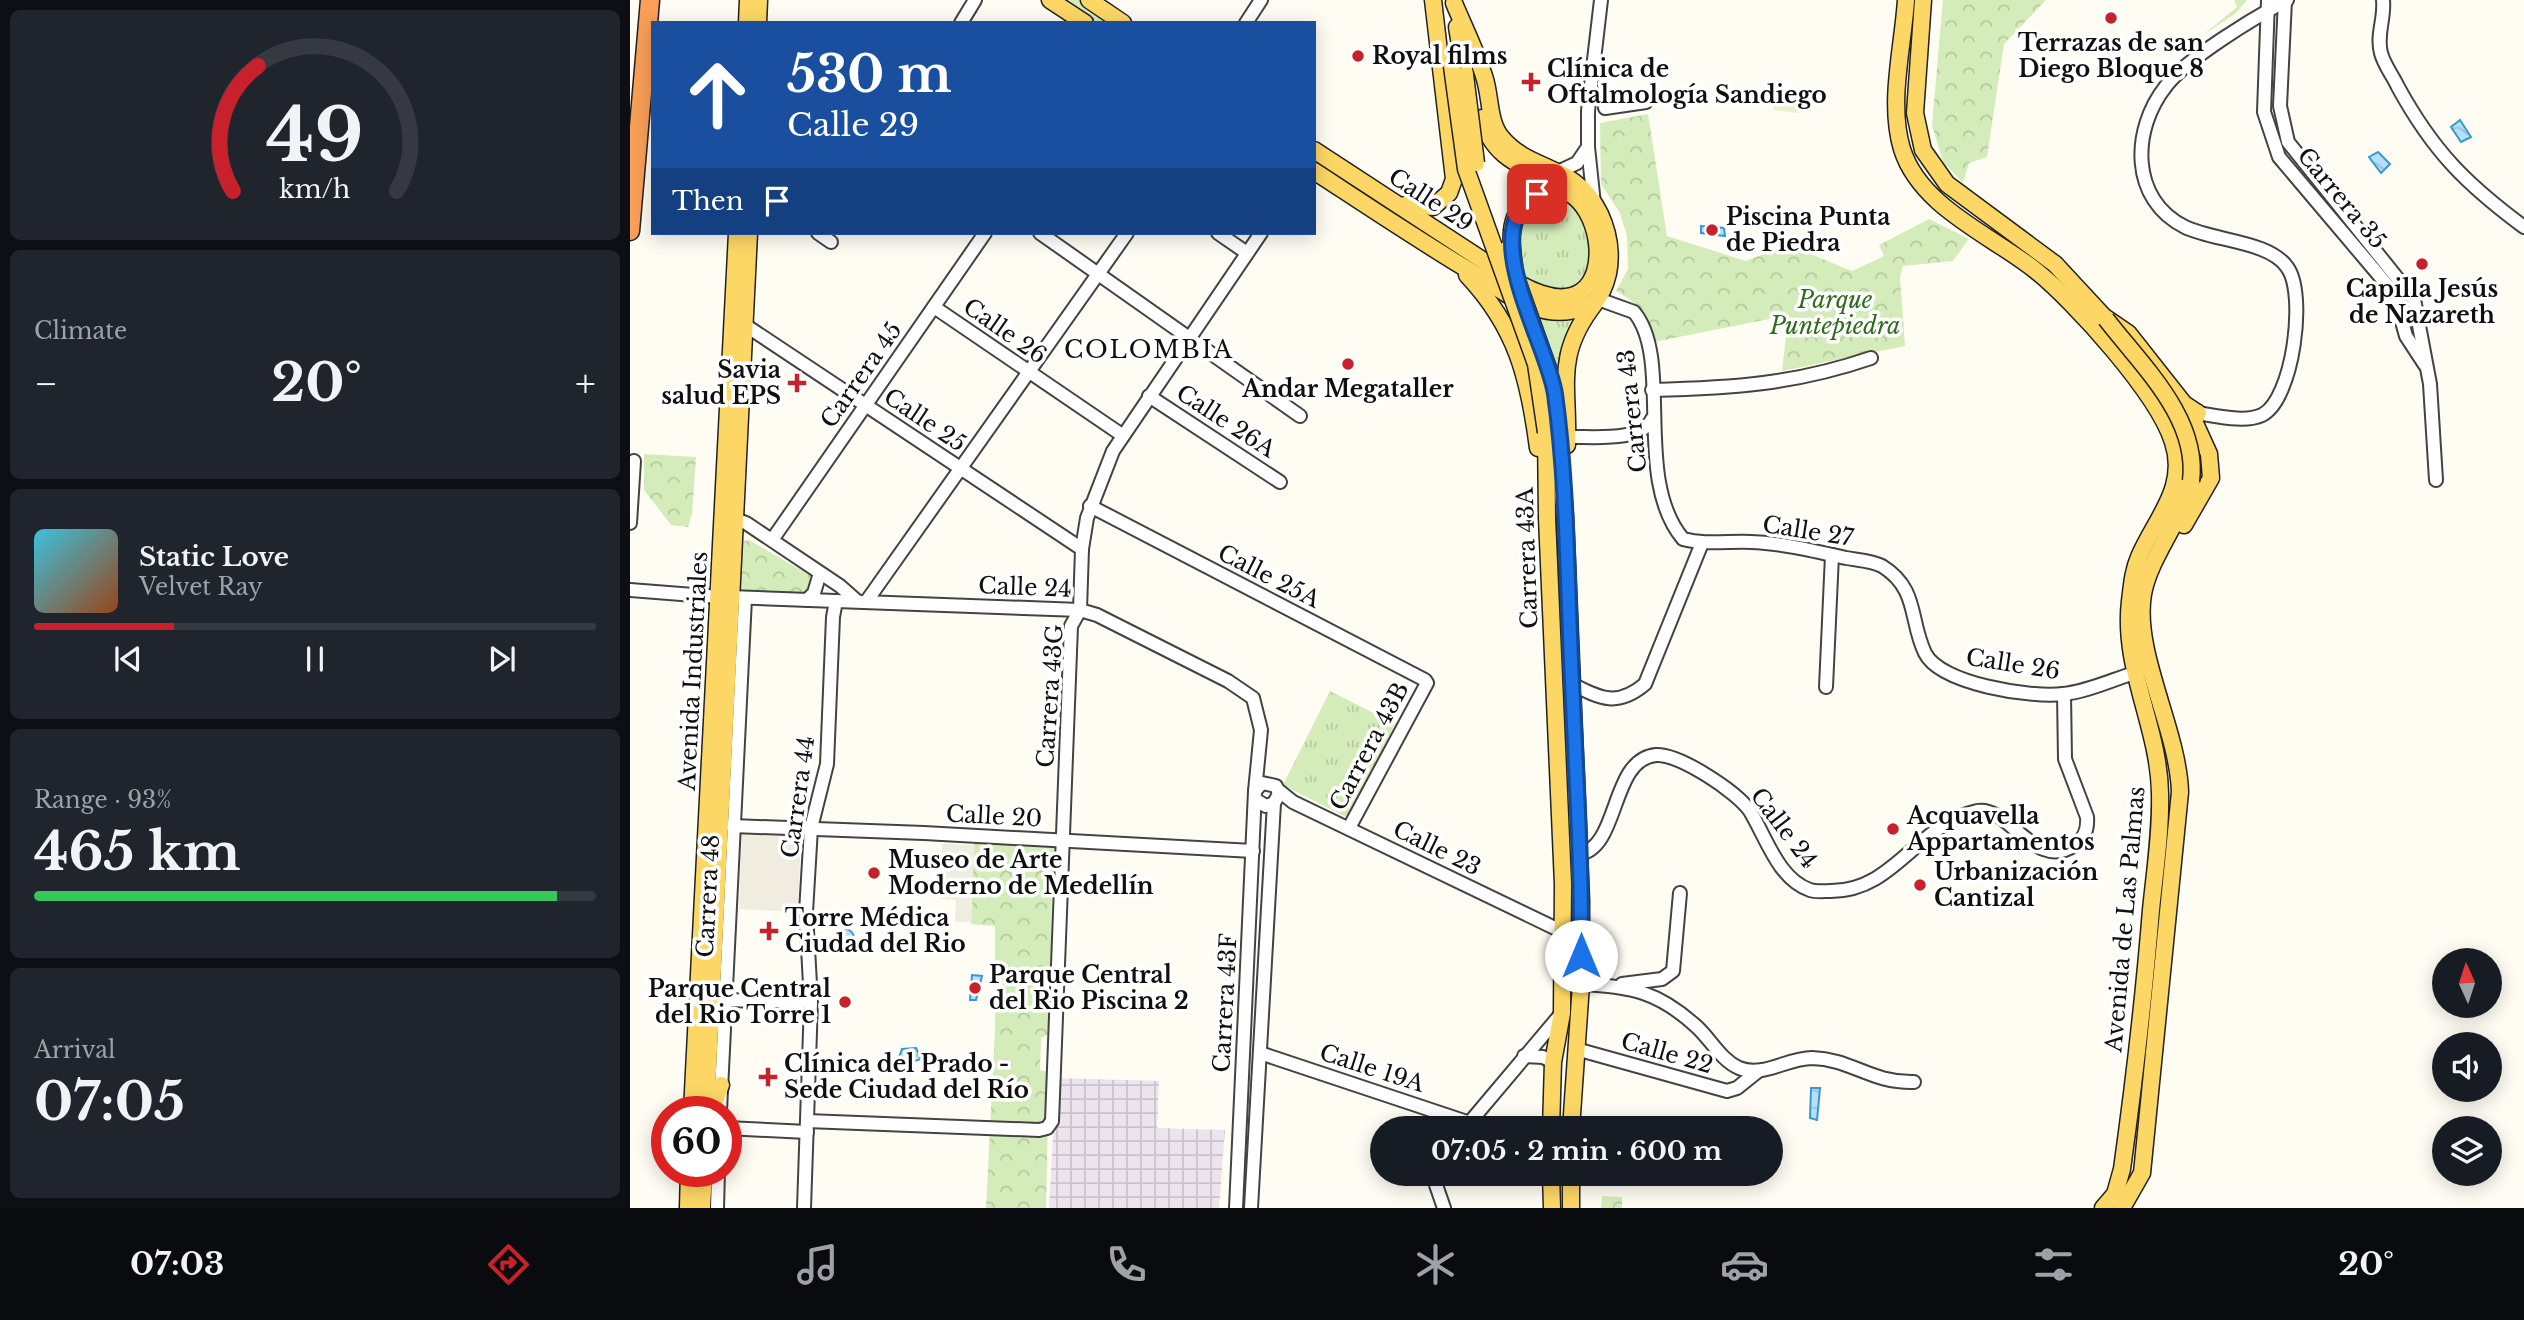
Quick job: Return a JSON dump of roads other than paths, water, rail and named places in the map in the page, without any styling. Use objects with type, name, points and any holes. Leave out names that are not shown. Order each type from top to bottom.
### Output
[{"type":"highway","points":[[630,231],[650,0]]},
{"type":"main road","points":[[748,0],[756,21]]},
{"type":"main road","points":[[756,21],[759,0]]},
{"type":"main road","points":[[1050,0],[1082,21]]},
{"type":"main road","points":[[1089,0],[1120,21]]},
{"type":"main road","points":[[1395,203],[1417,208],[1433,207],[1442,202],[1453,186],[1435,0]]},
{"type":"main road","name":"Carrera 43A","points":[[1435,0],[1451,59],[1466,169],[1536,364],[1557,434],[1546,518],[1563,933],[1562,1013],[1553,1062],[1551,1116]]},
{"type":"main road","name":"Avenida de Las Palmas","points":[[1906,0],[1898,112],[1903,152],[1913,173],[1944,205],[2049,281],[2113,351],[2154,407],[2166,425],[2177,460],[2177,477],[2169,502],[2134,571],[2127,623],[2134,673],[2155,748],[2161,815],[2124,1155],[2119,1183],[2103,1208]]},
{"type":"main road","name":"Avenida de Las Palmas","points":[[1923,0],[1914,113],[1923,150],[1947,184],[2055,264],[2105,318],[2182,421],[2193,456],[2191,481],[2181,513],[2149,574],[2143,595],[2143,626],[2175,742],[2180,792],[2142,1174],[2122,1208]]},
{"type":"main road","points":[[1454,1],[1485,78],[1497,131],[1516,150],[1577,182],[1594,205],[1605,227],[1610,253],[1607,279],[1567,350],[1557,434]]},
{"type":"main road","points":[[1454,1],[1489,140],[1509,159],[1566,184],[1594,205]]},
{"type":"main road","name":"Carrera 43A","points":[[1454,1],[1477,167],[1552,382],[1566,517],[1579,854],[1581,984],[1572,1116]]},
{"type":"main road","name":"Calle 29","points":[[1316,154],[1528,289],[1556,297],[1581,289],[1594,274],[1599,254],[1594,226],[1580,202],[1564,193],[1547,191],[1528,200],[1516,214],[1511,239],[1516,274]]},
{"type":"main road","name":"Calle 29","points":[[1316,172],[1456,263],[1538,309],[1576,310],[1598,299]]},
{"type":"main road","name":"Avenida Industriales","points":[[709,1096],[731,597],[729,517],[737,235]]},
{"type":"main road","name":"Avenida Industriales","points":[[729,517],[745,325],[749,235]]},
{"type":"main road","points":[[1456,263],[1496,312],[1524,366],[1531,395],[1546,518]]},
{"type":"main road","points":[[2105,318],[2128,333],[2184,404],[2197,413],[2195,425],[2212,464],[2211,478],[2159,565],[2147,594],[2143,626]]},
{"type":"main road","points":[[2177,460],[2185,452],[2207,448]]},
{"type":"main road","name":"Avenida Industriales","points":[[693,1096],[731,597]]},
{"type":"main road","points":[[726,684],[738,702]]},
{"type":"main road","points":[[715,1096],[720,1085]]},
{"type":"main road","points":[[1551,1186],[1552,1208]]},
{"type":"main road","points":[[1571,1186],[1572,1208]]},
{"type":"main road","points":[[688,1208],[689,1187]]},
{"type":"main road","points":[[702,1208],[703,1187]]},
{"type":"street","points":[[962,21],[975,0]]},
{"type":"street","points":[[1247,21],[1261,0]]},
{"type":"street","points":[[1594,205],[1588,147],[1590,86],[1601,0]]},
{"type":"street","points":[[2154,407],[2197,413],[2259,416],[2273,407],[2279,397],[2295,335],[2295,289],[2288,267],[2267,251],[2205,235],[2176,221],[2151,200],[2141,163],[2143,139],[2154,105],[2167,84],[2268,5],[2286,0]]},
{"type":"street","name":"Carrera 35","points":[[2286,0],[2280,106],[2288,142],[2414,299],[2430,384],[2436,480]]},
{"type":"street","name":"Carrera 35","points":[[2268,5],[2264,112],[2279,157],[2394,293],[2406,336],[2427,369]]},
{"type":"street","points":[[2384,6],[2379,32],[2381,56],[2435,148],[2470,186],[2524,227]]},
{"type":"street","points":[[2266,56],[2283,53]]},
{"type":"street","points":[[1605,108],[1646,102]]},
{"type":"street","points":[[1560,171],[1577,163],[1588,147]]},
{"type":"street","points":[[821,235],[831,242]]},
{"type":"street","name":"Carrera 45","points":[[772,540],[984,235]]},
{"type":"street","points":[[1043,235],[1300,416]]},
{"type":"street","points":[[729,517],[772,540],[862,602],[1126,235]]},
{"type":"street","points":[[1221,235],[1247,253]]},
{"type":"street","name":"Carrera 43G","points":[[807,1127],[1047,1128],[1053,1111],[1071,626],[1080,610],[1082,549],[1090,506],[1105,467],[1122,435],[1260,235]]},
{"type":"street","name":"Carrera 43","points":[[1598,299],[1626,308],[1640,322],[1648,348],[1654,449],[1668,512],[1685,540],[1693,566]]},
{"type":"street","name":"Calle 26","points":[[934,307],[1122,435]]},
{"type":"street","name":"Calle 25","points":[[745,325],[1082,549]]},
{"type":"street","points":[[1652,390],[1731,388],[1790,382],[1871,358]]},
{"type":"street","name":"Calle 26A","points":[[1149,396],[1280,482]]},
{"type":"street","points":[[1557,434],[1632,434],[1646,429],[1652,419]]},
{"type":"street","points":[[1632,434],[1654,449]]},
{"type":"street","points":[[630,523],[634,461]]},
{"type":"street","name":"Calle 25A","points":[[1090,506],[1415,672],[1427,683]]},
{"type":"street","points":[[1572,684],[1616,700],[1629,697],[1645,684],[1702,543],[1685,540]]},
{"type":"street","name":"Calle 27","points":[[1702,543],[1751,542],[1832,555],[1880,565],[1901,582]]},
{"type":"street","points":[[1825,687],[1832,555]]},
{"type":"street","points":[[807,600],[814,593],[820,573]]},
{"type":"street","name":"Calle 26","points":[[1901,582],[1913,604],[1919,639],[1936,669],[1989,686],[2042,694],[2064,694],[2134,673]]},
{"type":"street","name":"Calle 24","points":[[630,590],[731,597],[1080,610],[1097,615],[1228,681],[1253,698]]},
{"type":"street","name":"Carrera 48","points":[[720,1096],[738,702],[731,597]]},
{"type":"street","name":"Carrera 44","points":[[804,1208],[811,1002],[806,912],[811,828],[827,764],[832,617],[836,601]]},
{"type":"street","name":"Carrera 43B","points":[[1349,828],[1427,683]]},
{"type":"street","name":"Calle 24","points":[[1579,854],[1592,849],[1608,825],[1623,785],[1637,762],[1645,757],[1663,755],[1696,769],[1738,798],[1749,810],[1789,875],[1812,891],[1839,891],[1878,880],[1921,840],[1961,817],[1981,810],[1995,815],[2032,844],[2049,850],[2072,847],[2083,837],[2088,827],[2087,817],[2065,759],[2064,694]]},
{"type":"street","name":"Carrera 43F","points":[[1236,1208],[1256,795],[1261,751],[1258,710],[1253,698]]},
{"type":"street","name":"Carrera 43F","points":[[1251,1208],[1275,794],[1261,751]]},
{"type":"street","points":[[1256,795],[1262,783],[1275,794]]},
{"type":"street","name":"Calle 23","points":[[1256,795],[1266,806],[1275,794],[1293,802],[1563,933]]},
{"type":"street","name":"Calle 20","points":[[732,826],[1253,851]]},
{"type":"street","points":[[1581,984],[1619,985],[1652,981],[1662,979],[1673,971],[1680,893]]},
{"type":"street","points":[[1644,993],[1652,981]]},
{"type":"street","points":[[1619,985],[1644,993],[1674,1008],[1741,1075]]},
{"type":"street","points":[[724,1000],[811,1002]]},
{"type":"street","points":[[1475,1116],[1562,1013]]},
{"type":"street","name":"Calle 22","points":[[1576,1049],[1727,1091],[1737,1088],[1741,1075],[1807,1058],[1845,1063],[1876,1079],[1914,1082]]},
{"type":"street","name":"Calle 19A","points":[[1260,1053],[1439,1116]]},
{"type":"street","points":[[1524,1056],[1553,1062]]},
{"type":"street","points":[[742,1128],[807,1127]]},
{"type":"street","points":[[1436,1186],[1444,1208]]},
{"type":"street","points":[[717,1208],[718,1187]]},
{"type":"water","points":[[2460,120],[2471,137],[2461,142],[2451,127]]},
{"type":"water","points":[[2378,152],[2390,164],[2381,173],[2369,157]]},
{"type":"water","name":"Piscina Punta de Piedra","points":[[1701,226],[1724,228],[1725,236],[1701,233]]},
{"type":"water","points":[[845,929],[851,932],[854,938],[851,944],[845,947],[839,944],[836,938],[839,932]]},
{"type":"water","name":"Parque Central del Rio Piscina 2","points":[[972,975],[982,976],[976,1000],[970,1000]]},
{"type":"water","points":[[916,1048],[921,1059],[912,1062],[898,1060],[902,1049]]},
{"type":"water","points":[[1811,1088],[1820,1088],[1817,1120],[1810,1118]]},
{"type":"place","name":"Terrazas de san Diego Bloque 8","points":[[2111,18]]},
{"type":"place","name":"Royal films","points":[[1358,56]]},
{"type":"place","name":"Clínica de Oftalmología Sandiego","points":[[1531,82]]},
{"type":"place","name":"Piscina Punta de Piedra","points":[[1712,230]]},
{"type":"place","name":"Capilla Jesús de Nazareth","points":[[2422,264]]},
{"type":"place","name":"Andar Megataller","points":[[1348,364]]},
{"type":"place","name":"Savia salud EPS","points":[[797,383]]},
{"type":"place","name":"Acquavella Appartamentos","points":[[1893,829]]},
{"type":"place","name":"Museo de Arte Moderno de Medellín","points":[[874,873]]},
{"type":"place","name":"Urbanización Cantizal","points":[[1920,885]]},
{"type":"place","name":"Torre Médica Ciudad del Rio","points":[[769,931]]},
{"type":"place","name":"Parque Central del Rio Piscina 2","points":[[975,988]]},
{"type":"place","name":"Parque Central del Rio Torre 1","points":[[845,1002]]},
{"type":"place","name":"Clínica del Prado - Sede Ciudad del Río","points":[[768,1077]]},
{"type":"district","name":"COLOMBIA","points":[[1149,350]]},
{"type":"park label","name":"Parque Puntepiedra","points":[[1835,313]]}]
